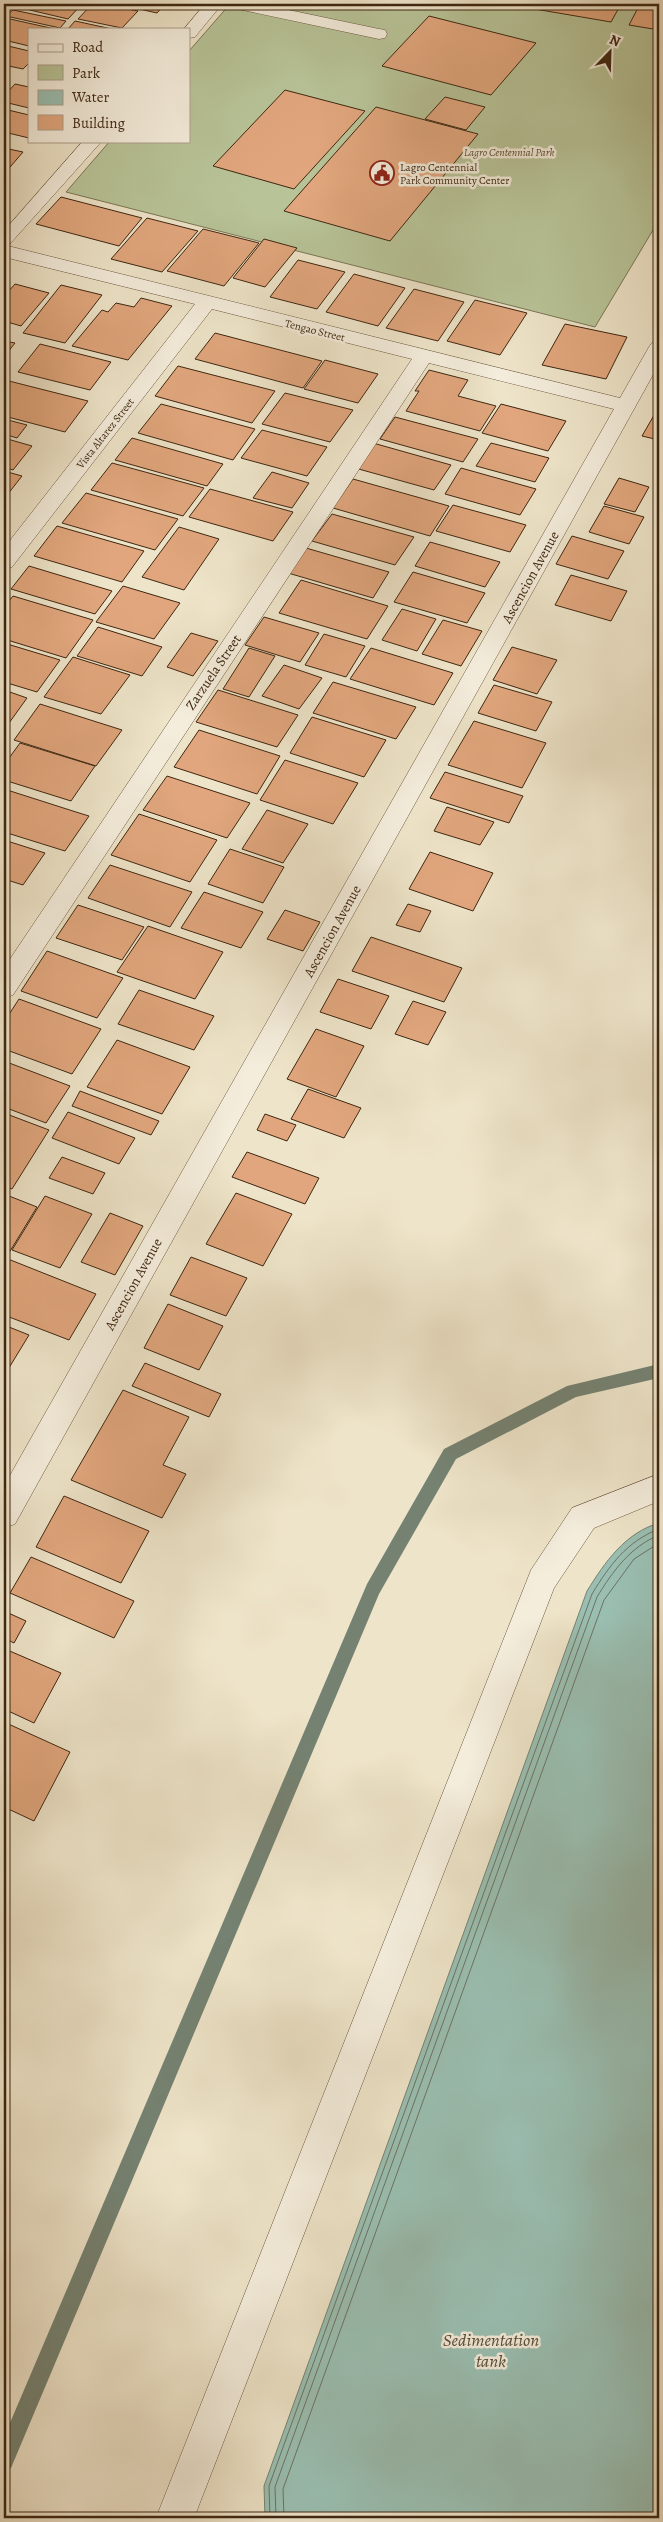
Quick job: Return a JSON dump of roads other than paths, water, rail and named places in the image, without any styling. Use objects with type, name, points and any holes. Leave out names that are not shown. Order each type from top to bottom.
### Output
[{"type":"street","points":[[190,31],[214,4]]},
{"type":"street","points":[[238,4],[379,34]]},
{"type":"street","points":[[4,242],[91,142]]},
{"type":"street","name":"Tengao Street","points":[[4,251],[206,303],[626,406]]},
{"type":"street","name":"Vista Altarez Street","points":[[4,562],[206,303]]},
{"type":"street","name":"Ascencion Avenue","points":[[4,1514],[659,347]]},
{"type":"street","name":"Zarzuela Street","points":[[4,988],[423,356]]},
{"type":"street","points":[[175,2518],[542,1580],[583,1518],[659,1487]]},
{"type":"water","name":"Sedimentation tank","points":[[659,1523],[659,2518],[265,2518],[264,2486],[587,1591],[609,1559],[626,1541]]},
{"type":"waterway","points":[[4,2461],[373,1589],[450,1454],[573,1391],[659,1371]]},
{"type":"place","name":"Lagro Centennial Park Community Center","points":[[382,173]]},
{"type":"park label","name":"Lagro Centennial Park","points":[[509,152]]}]
